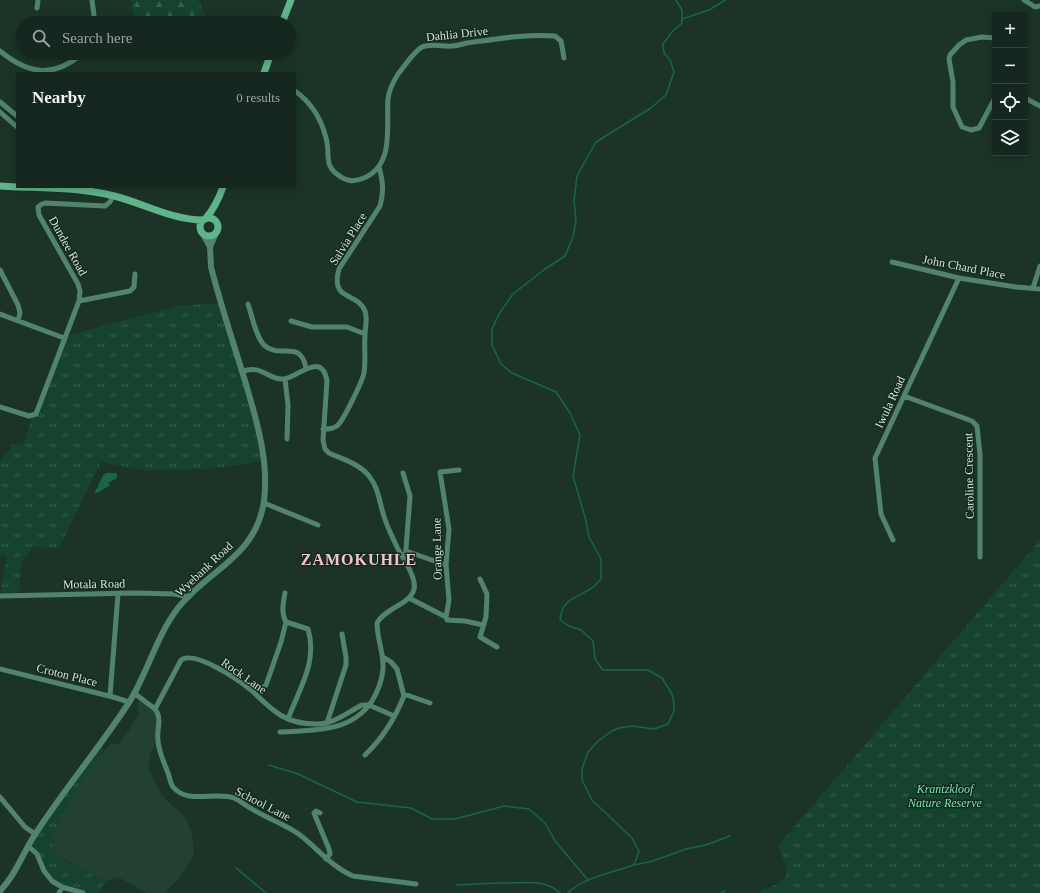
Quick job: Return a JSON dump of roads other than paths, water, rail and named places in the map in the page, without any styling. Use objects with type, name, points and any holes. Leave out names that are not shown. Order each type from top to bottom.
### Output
[{"type":"main road","points":[[285,16],[291,0]]},
{"type":"main road","points":[[264,72],[269,60]]},
{"type":"main road","points":[[0,186],[16,187]]},
{"type":"main road","points":[[44,188],[92,189],[180,217],[192,220],[212,217],[217,221]]},
{"type":"main road","points":[[180,217],[210,236],[216,233],[219,227],[216,215],[223,188]]},
{"type":"main road","points":[[202,231],[200,224],[211,212],[219,199]]},
{"type":"street","points":[[37,8],[38,0]]},
{"type":"street","points":[[92,0],[94,16]]},
{"type":"street","points":[[1024,0],[1035,7],[1040,6]]},
{"type":"street","name":"Dahlia Drive","points":[[379,167],[388,138],[389,91],[399,74],[421,48],[434,45],[452,46],[510,38],[555,36],[560,41],[564,58]]},
{"type":"street","points":[[992,38],[982,37],[966,40],[953,50],[949,59],[953,82],[953,107],[962,127],[971,130],[979,128],[992,104]]},
{"type":"street","points":[[0,51],[23,66],[48,71],[65,66],[73,60]]},
{"type":"street","points":[[296,92],[305,99],[316,112],[327,138],[328,163],[335,173],[350,181],[368,177],[379,167]]},
{"type":"street","points":[[1028,100],[1040,106]]},
{"type":"street","points":[[0,102],[16,115]]},
{"type":"street","points":[[0,112],[16,126]]},
{"type":"street","name":"Salvia Place","points":[[365,334],[365,310],[356,300],[342,293],[339,289],[337,278],[339,269],[380,206],[383,186],[379,167]]},
{"type":"street","name":"Dundee Road","points":[[0,407],[26,416],[33,415],[37,411],[79,301],[80,291],[78,284],[39,215],[38,207],[45,203],[105,206],[110,202],[113,196]]},
{"type":"street","name":"Wyebank Road","points":[[0,891],[9,880],[35,834],[129,702],[178,608],[188,597],[236,557],[247,544],[258,524],[264,503],[265,479],[260,433],[213,274],[210,247],[202,231]]},
{"type":"street","name":"Wyebank Road","points":[[210,247],[216,233]]},
{"type":"street","name":"John Chard Place","points":[[892,262],[959,278],[1016,287],[1040,289]]},
{"type":"street","points":[[1033,288],[1040,266]]},
{"type":"street","points":[[0,270],[18,305],[20,312],[18,321]]},
{"type":"street","points":[[79,301],[130,291],[134,287],[135,274]]},
{"type":"street","name":"Iwula Road","points":[[893,540],[881,514],[875,459],[959,278]]},
{"type":"street","points":[[248,304],[259,338],[264,345],[275,352],[289,350],[296,351],[302,357],[306,368]]},
{"type":"street","points":[[0,314],[64,338]]},
{"type":"street","points":[[291,321],[312,327],[347,327],[365,334],[364,371],[359,386],[346,413],[338,425],[332,429],[323,429]]},
{"type":"street","points":[[242,371],[260,370],[276,378],[285,379],[306,368],[318,368],[325,373],[327,388],[323,440],[326,451],[364,470],[373,481],[378,494],[382,513],[414,581],[414,591],[409,598],[382,616],[377,623],[383,670],[379,688],[369,705],[351,720],[334,727],[319,730],[280,732]]},
{"type":"street","points":[[285,379],[288,405],[288,439]]},
{"type":"street","name":"Caroline Crescent","points":[[904,396],[973,421],[978,426],[980,455],[980,557]]},
{"type":"street","name":"Orange Lane","points":[[446,618],[449,600],[446,565],[449,530],[440,472],[459,470]]},
{"type":"street","points":[[403,473],[410,496],[405,563]]},
{"type":"street","points":[[264,503],[318,525]]},
{"type":"street","points":[[406,551],[446,565]]},
{"type":"street","points":[[480,579],[487,594],[486,617],[480,637],[498,647]]},
{"type":"street","points":[[250,689],[264,687],[266,685],[281,642],[286,622],[282,611],[285,593]]},
{"type":"street","points":[[110,696],[118,594]]},
{"type":"street","name":"Motala Road","points":[[0,596],[174,594],[188,597]]},
{"type":"street","points":[[409,598],[446,618],[483,625]]},
{"type":"street","points":[[286,622],[307,628],[311,652],[310,666],[288,719]]},
{"type":"street","points":[[327,723],[346,665],[342,634]]},
{"type":"street","name":"Rock Lane","points":[[155,709],[182,659],[189,657],[217,668],[250,689],[275,712],[288,719],[306,723],[327,723],[362,705],[369,705]]},
{"type":"street","points":[[365,754],[376,744],[394,716],[404,694],[397,669],[382,657]]},
{"type":"street","name":"Croton Place","points":[[0,669],[129,702]]},
{"type":"street","points":[[134,693],[155,709]]},
{"type":"street","points":[[404,694],[430,703]]},
{"type":"street","points":[[369,705],[394,716]]},
{"type":"street","name":"School Lane","points":[[155,709],[159,716],[157,737],[161,756],[170,782],[176,790],[189,796],[231,797],[294,831],[326,859],[352,876],[416,884]]},
{"type":"street","points":[[0,797],[25,827],[35,834]]},
{"type":"street","points":[[320,813],[316,811],[314,812],[329,849],[330,854],[326,859]]},
{"type":"street","points":[[28,846],[37,854],[47,876],[52,881],[62,887],[83,893]]},
{"type":"street","points":[[59,893],[62,887]]},
{"type":"waterway","points":[[568,893],[589,880],[634,865],[639,851],[632,838],[592,800],[582,780],[582,769],[588,752],[598,741],[619,728],[632,726],[654,729],[668,724],[674,711],[674,703],[672,694],[662,678],[648,670],[603,670],[595,659],[593,641],[581,630],[569,626],[560,620],[561,613],[567,603],[592,588],[601,579],[601,559],[589,537],[585,517],[573,476],[580,435],[570,413],[556,392],[512,373],[501,364],[492,345],[492,329],[499,314],[513,294],[545,269],[565,256],[573,237],[576,220],[574,201],[577,176],[596,142],[651,108],[666,95],[674,72],[670,60],[664,53],[663,44],[672,32],[682,23],[682,10],[676,0]]},
{"type":"waterway","points":[[682,19],[709,10],[725,0]]},
{"type":"waterway","points":[[269,765],[298,774],[357,802],[411,808],[432,819],[455,819],[504,806],[529,809],[545,823],[555,841],[588,880]]},
{"type":"waterway","points":[[634,865],[653,861],[686,849],[706,845],[730,836]]},
{"type":"waterway","points":[[236,868],[266,893]]},
{"type":"waterway","points":[[457,885],[528,882],[548,886],[560,893]]},
{"type":"waterway","points":[[721,893],[725,891]]},
{"type":"district","name":"ZAMOKUHLE","points":[[359,559]]},
{"type":"park label","name":"Krantzkloof Nature Reserve","points":[[945,796]]}]
